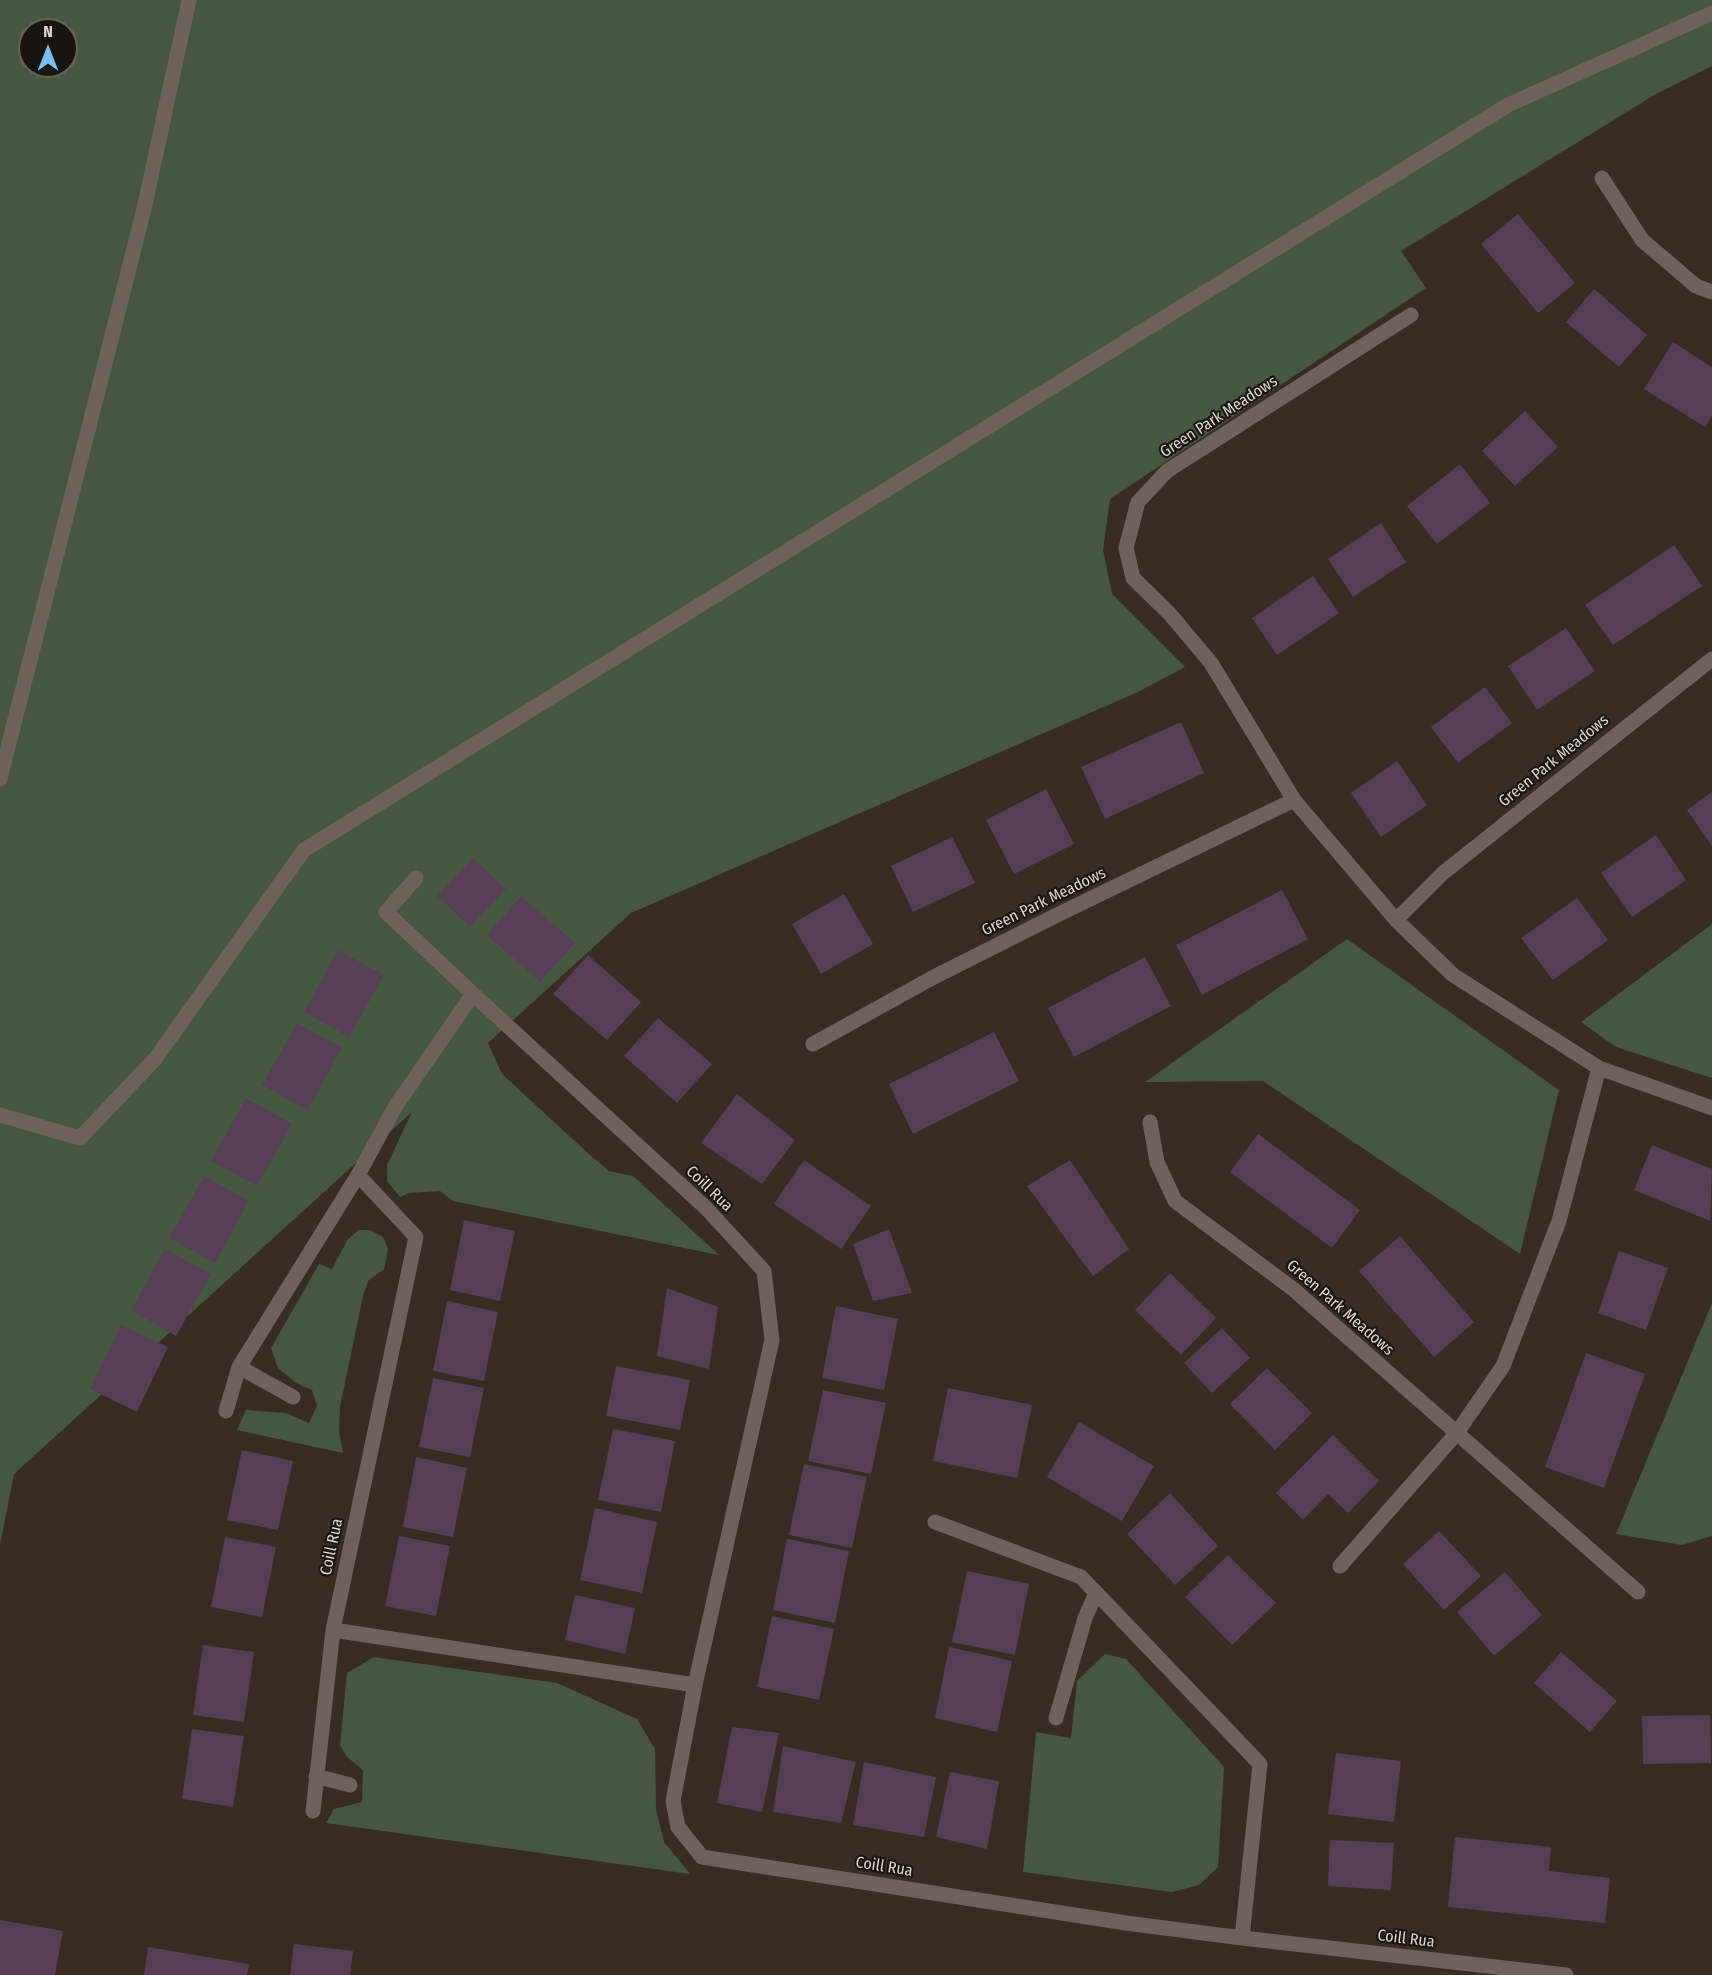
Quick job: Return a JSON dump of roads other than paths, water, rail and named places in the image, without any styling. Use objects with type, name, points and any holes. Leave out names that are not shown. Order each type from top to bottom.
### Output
[{"type":"street","points":[[0,779],[144,209],[189,0]]},
{"type":"street","points":[[0,1115],[80,1138],[155,1059],[304,850],[1508,105],[1712,13]]},
{"type":"street","points":[[1602,178],[1642,240],[1696,286],[1712,292]]},
{"type":"street","name":"Green Park Meadows","points":[[1411,315],[1167,471],[1138,502],[1126,548],[1133,578],[1169,613],[1211,663],[1294,800],[1396,920],[1453,975],[1599,1068],[1712,1108]]},
{"type":"street","name":"Green Park Meadows","points":[[1396,920],[1443,873],[1712,659]]},
{"type":"street","name":"Green Park Meadows","points":[[813,1044],[932,978],[1294,800]]},
{"type":"street","name":"Coill Rua","points":[[416,878],[386,912],[706,1208],[764,1271],[772,1340],[694,1685],[673,1801],[678,1827],[702,1857],[1126,1923],[1566,1975]]},
{"type":"street","points":[[226,1411],[239,1367],[358,1175],[395,1107],[473,994]]},
{"type":"street","points":[[1340,1566],[1456,1434],[1503,1366],[1559,1221],[1599,1068]]},
{"type":"street","name":"Green Park Meadows","points":[[1150,1122],[1157,1162],[1175,1202],[1293,1289],[1638,1592]]},
{"type":"street","name":"Coill Rua","points":[[313,1811],[333,1630],[416,1237],[358,1175]]},
{"type":"street","points":[[239,1367],[293,1397]]},
{"type":"street","points":[[935,1522],[1081,1577],[1260,1764],[1242,1938]]},
{"type":"street","points":[[1056,1718],[1085,1618],[1096,1593]]},
{"type":"street","points":[[333,1630],[694,1685]]},
{"type":"street","points":[[316,1776],[350,1785]]}]
